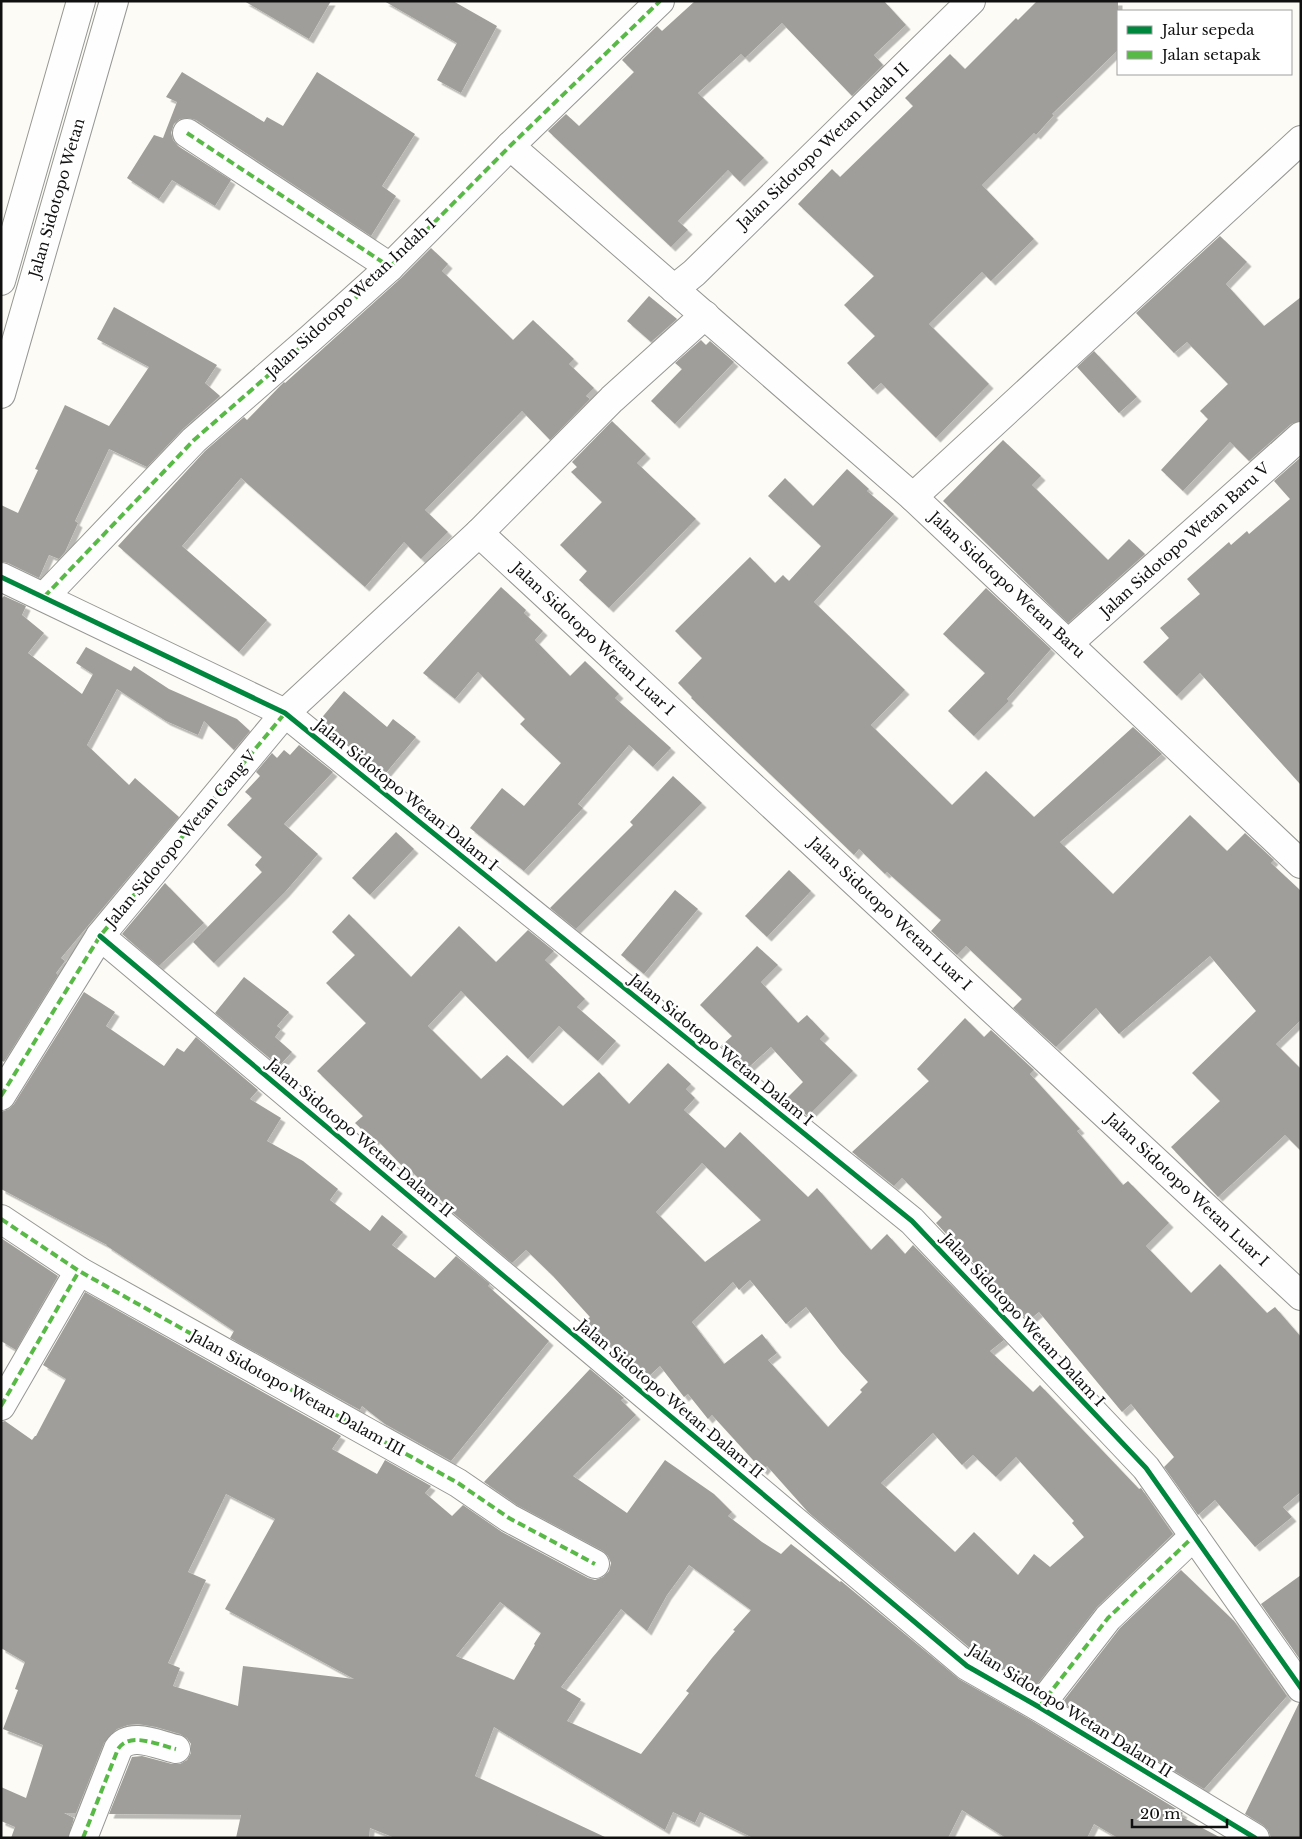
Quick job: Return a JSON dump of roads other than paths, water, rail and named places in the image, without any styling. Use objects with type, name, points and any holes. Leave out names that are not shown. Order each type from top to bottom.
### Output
[{"type":"street","name":"Jalan Sidotopo Wetan","points":[[1,281],[81,1]]},
{"type":"street","name":"Jalan Sidotopo Wetan","points":[[1,394],[114,1]]},
{"type":"street","name":"Jalan Sidotopo Wetan Indah I","points":[[44,598],[194,440],[390,267],[510,146],[660,1]]},
{"type":"street","name":"Jalan Sidotopo Wetan Indah II","points":[[674,289],[694,273],[971,1]]},
{"type":"street","points":[[187,133],[390,267]]},
{"type":"street","points":[[912,497],[1301,140]]},
{"type":"street","name":"Jalan Sidotopo Wetan Baru","points":[[510,146],[912,497],[1069,643],[1301,864]]},
{"type":"street","name":"Jalan Sidotopo Wetan Gang V","points":[[1,1096],[100,936],[285,713],[480,533],[612,399],[705,315]]},
{"type":"street","name":"Jalan Sidotopo Wetan Baru V","points":[[1069,643],[1301,436]]},
{"type":"street","name":"Jalan Sidotopo Wetan Luar I","points":[[480,533],[1301,1296]]},
{"type":"street","name":"Jalan Sidotopo Wetan Dalam I","points":[[1,577],[285,713],[912,1221],[1146,1468],[1301,1688]]},
{"type":"street","name":"Jalan Sidotopo Wetan Dalam II","points":[[100,936],[967,1666],[1039,1707],[1255,1838]]},
{"type":"street","name":"Jalan Sidotopo Wetan Dalam III","points":[[1,1219],[79,1271],[458,1482],[509,1518],[595,1564]]},
{"type":"street","points":[[1,1406],[79,1271]]},
{"type":"street","points":[[1039,1707],[1108,1618],[1194,1536]]},
{"type":"street","points":[[87,1827],[118,1748],[122,1743],[132,1739],[176,1749]]}]
